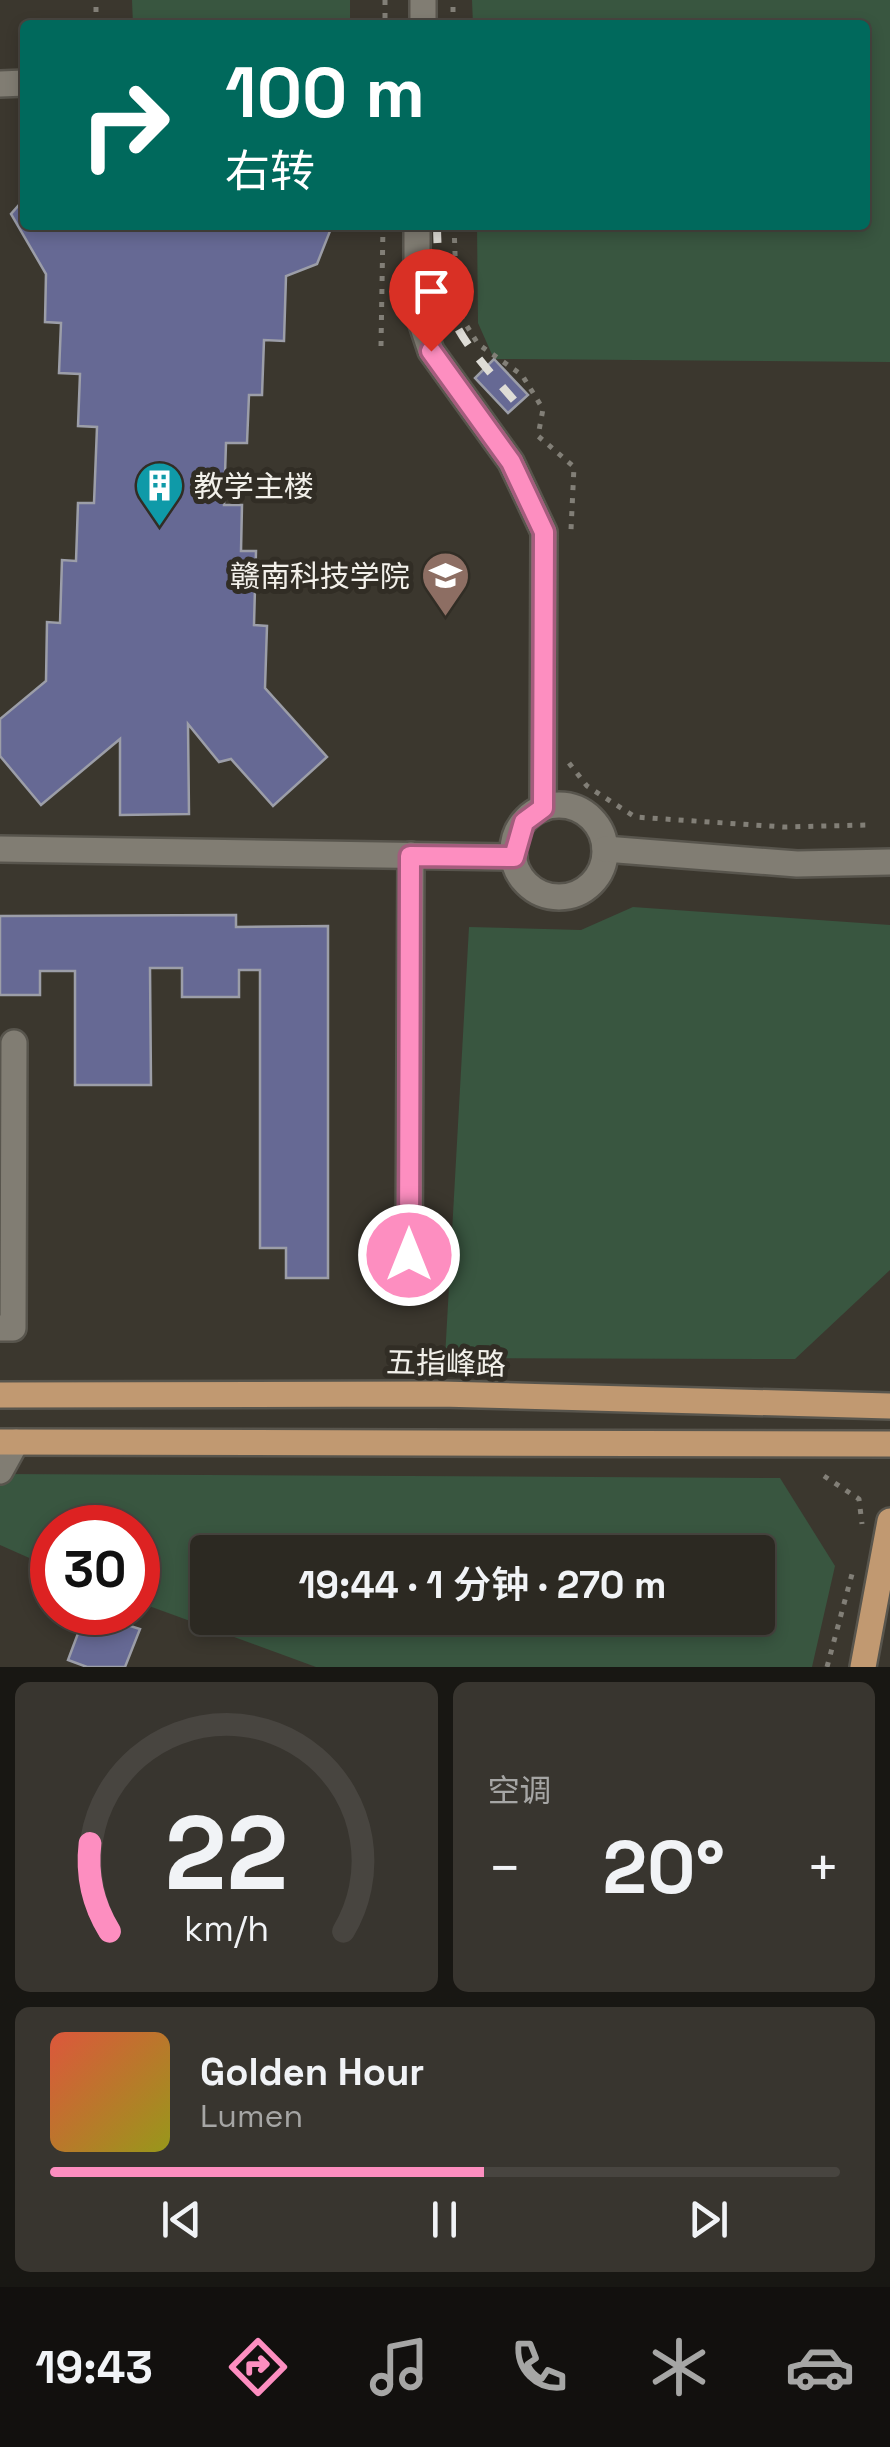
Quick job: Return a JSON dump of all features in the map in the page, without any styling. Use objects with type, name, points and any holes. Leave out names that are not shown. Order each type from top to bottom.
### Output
[{"type":"main road","name":"五指峰路","points":[[0,1395],[440,1394],[890,1406]]},
{"type":"main road","points":[[8,1442],[890,1444]]},
{"type":"main road","points":[[863,1667],[890,1521]]},
{"type":"street","points":[[417,230],[417,309],[431,351],[511,462],[544,532],[543,808]]},
{"type":"street","points":[[568,805],[598,826],[605,849],[598,876],[577,893],[563,896],[536,891],[526,882],[514,857],[524,822],[543,808],[568,805]]},
{"type":"street","points":[[0,849],[514,857]]},
{"type":"street","points":[[605,849],[797,864],[890,862]]},
{"type":"street","points":[[409,1255],[410,856]]},
{"type":"street","points":[[0,1328],[13,1328],[14,1043]]},
{"type":"street","points":[[0,1472],[8,1442]]},
{"type":"path","points":[[380,346],[383,230]]},
{"type":"path","points":[[454,230],[457,310],[478,344],[522,375],[543,409],[538,436],[574,466],[571,540]]},
{"type":"path","points":[[560,751],[586,786],[635,817],[784,827],[866,824]]},
{"type":"path","points":[[824,1476],[859,1499],[863,1533]]},
{"type":"path","points":[[827,1667],[853,1572]]},
{"type":"green space","points":[[132,0],[350,0],[350,20],[133,20]]},
{"type":"green space","points":[[472,0],[890,0],[890,362],[494,359],[478,323],[477,230],[870,230],[870,20],[473,20]]},
{"type":"green space","points":[[633,907],[890,925],[890,1270],[795,1359],[445,1358],[469,927],[581,930]]},
{"type":"green space","points":[[0,1474],[780,1478],[835,1566],[812,1667],[316,1667],[228,1635],[775,1635],[775,1535],[190,1535],[190,1621],[160,1610],[160,1505],[30,1505],[30,1558],[0,1545]]},
{"type":"building","name":"教学主楼","points":[[20,204],[20,229],[11,214]]},
{"type":"building","name":"教学主楼","points":[[20,230],[330,230],[317,264],[286,276],[284,341],[264,340],[262,395],[249,395],[247,443],[226,443],[224,505],[242,505],[241,551],[256,551],[254,625],[267,626],[265,688],[327,757],[273,806],[231,759],[219,762],[188,724],[189,814],[120,815],[120,739],[41,805],[0,756],[0,719],[46,681],[47,622],[60,623],[62,560],[76,561],[78,503],[94,503],[97,427],[78,426],[80,374],[59,373],[61,323],[45,322],[46,274]]},
{"type":"building","points":[[494,359],[528,395],[508,413],[475,378]]},
{"type":"building","points":[[236,915],[236,927],[328,926],[328,1278],[286,1278],[286,1248],[260,1248],[260,970],[239,970],[239,997],[182,997],[182,968],[150,968],[151,1085],[75,1085],[75,971],[40,971],[40,995],[0,995],[0,916]]},
{"type":"building","points":[[77,1635],[138,1635],[125,1667],[87,1667],[68,1660]]},
{"type":"railway","points":[[437,230],[442,283],[456,324],[518,405]]},
{"type":"place","name":"教学主楼","points":[[159,528]]},
{"type":"place","name":"赣南科技学院","points":[[445,618]]},
{"type":"route","points":[[409,1255],[410,856],[514,857],[518,832],[532,814],[543,808],[544,532],[511,462],[431,351]]}]
